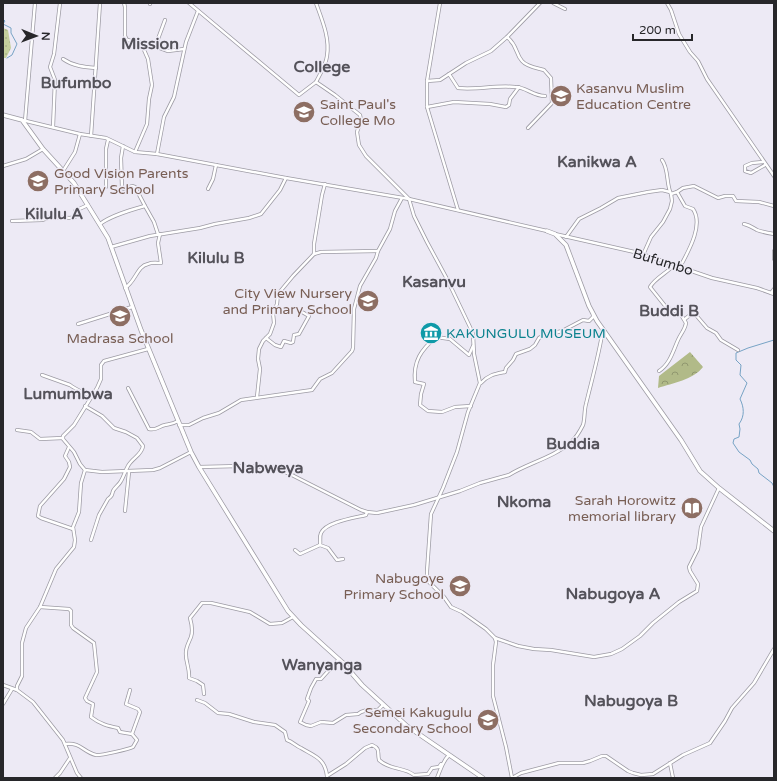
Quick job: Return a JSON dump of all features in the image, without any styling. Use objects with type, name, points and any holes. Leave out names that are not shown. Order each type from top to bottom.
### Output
[{"type":"street","points":[[35,3],[24,120],[43,149],[74,183],[108,238],[148,349],[191,452],[199,467],[242,535],[276,593],[293,617],[339,659],[362,685],[383,705],[414,731],[483,778]]},
{"type":"street","points":[[53,127],[55,80],[50,66],[54,54],[60,3]]},
{"type":"street","points":[[90,136],[100,3]]},
{"type":"street","points":[[124,3],[127,40],[149,44],[170,51],[184,49]]},
{"type":"street","points":[[189,3],[299,95],[301,95],[316,82],[327,57],[326,34],[316,3]]},
{"type":"street","points":[[440,3],[427,81],[427,107],[458,210]]},
{"type":"street","points":[[427,81],[437,81],[466,63],[491,51],[540,3]]},
{"type":"street","points":[[553,3],[565,9]]},
{"type":"street","points":[[667,3],[671,10],[679,34],[690,52],[698,61],[707,79],[774,176]]},
{"type":"street","points":[[157,154],[164,117],[175,92],[184,49],[198,11]]},
{"type":"street","points":[[155,46],[165,20]]},
{"type":"street","points":[[506,37],[515,45],[522,61],[537,69],[544,70],[551,78],[552,103],[528,128]]},
{"type":"street","points":[[136,152],[147,124],[152,85],[148,59],[141,43]]},
{"type":"street","points":[[63,59],[78,66],[96,68]]},
{"type":"street","points":[[449,74],[455,85],[460,88],[519,87],[533,94],[545,96]]},
{"type":"street","points":[[316,82],[335,94],[360,115],[361,120],[357,132],[359,145],[366,156],[409,199],[417,222],[473,334],[475,359],[480,375],[480,383],[466,417],[457,452],[431,514],[428,542],[428,581],[444,597],[451,607],[462,612],[486,629],[495,638],[518,646],[591,657],[611,654],[622,649],[640,636],[653,623],[679,602],[697,590],[698,584],[689,567],[698,549],[701,527],[719,488]]},
{"type":"street","points":[[427,107],[454,102],[490,104],[506,107],[519,87]]},
{"type":"street","points":[[3,115],[80,134],[104,138],[136,152],[157,154],[409,199],[555,234],[566,245],[593,313],[681,440],[700,471],[719,488],[774,531]]},
{"type":"street","points":[[63,171],[75,152],[80,134]]},
{"type":"street","points":[[106,187],[106,149],[108,140]]},
{"type":"street","points":[[123,146],[121,166],[122,188],[134,187],[154,222],[159,234],[158,243],[161,263],[150,263],[142,266],[131,284],[125,288]]},
{"type":"street","points":[[3,166],[26,159],[43,149]]},
{"type":"street","points":[[643,255],[651,237],[663,222],[670,209],[672,201],[668,178],[664,162],[662,160]]},
{"type":"street","points":[[764,162],[752,163],[745,166],[745,171],[751,172],[765,165]]},
{"type":"street","points":[[208,189],[213,179],[216,165]]},
{"type":"street","points":[[111,247],[159,234],[200,228],[249,218],[260,214],[280,190],[286,178]]},
{"type":"street","points":[[314,254],[314,244],[325,184]]},
{"type":"street","points":[[566,237],[579,219],[618,198],[648,192],[662,190],[670,193],[677,192],[683,188],[696,186],[718,198],[733,196],[736,201],[759,202],[774,206]]},
{"type":"street","points":[[677,192],[684,206],[692,209],[696,213],[697,224],[692,242],[680,267]]},
{"type":"street","points":[[128,388],[149,429],[154,430],[165,424],[179,423],[189,425],[223,411],[241,400],[312,390],[320,379],[332,373],[350,354],[353,348],[355,302],[360,286],[374,262],[390,229],[395,211],[402,198]]},
{"type":"street","points":[[12,221],[42,220],[51,217],[70,218],[74,217],[75,211],[88,205]]},
{"type":"street","points":[[100,224],[110,217],[145,206]]},
{"type":"street","points":[[744,224],[767,233],[774,234]]},
{"type":"street","name":"Bufumbo","points":[[555,234],[643,255],[711,278],[757,288],[772,294]]},
{"type":"street","points":[[257,397],[260,369],[258,359],[259,349],[270,334],[274,323],[273,313],[277,304],[278,294],[292,276],[314,254],[330,251],[378,251]]},
{"type":"street","points":[[774,251],[774,259]]},
{"type":"street","points":[[659,372],[664,368],[674,352],[675,345],[685,329],[686,324],[680,313],[666,306],[650,287],[654,281],[669,271],[674,265]]},
{"type":"street","points":[[772,294],[774,289]]},
{"type":"street","points":[[78,324],[132,307]]},
{"type":"street","points":[[266,338],[271,343],[281,347],[284,341],[291,343],[293,342],[294,335],[299,334],[309,316],[302,312]]},
{"type":"street","points":[[480,383],[491,374],[505,372],[506,368],[516,354],[530,349],[542,336],[562,331],[583,320],[589,321],[593,317],[593,313]]},
{"type":"street","points":[[685,320],[690,315],[695,314],[707,328],[716,333],[721,340],[738,350]]},
{"type":"street","points":[[199,467],[276,467],[367,512],[380,512],[421,503],[508,475],[520,468],[536,462],[571,442],[583,425],[585,406],[591,386],[603,329]]},
{"type":"street","points":[[471,406],[455,407],[442,412],[428,412],[420,405],[424,384],[415,382],[414,370],[423,350],[436,337],[450,340],[469,355],[474,345]]},
{"type":"street","points":[[63,438],[64,434],[74,425],[98,388],[101,379],[101,365],[104,361],[148,349]]},
{"type":"street","points":[[42,375],[70,385],[91,397]]},
{"type":"street","points":[[480,375],[486,377]]},
{"type":"street","points":[[85,406],[102,416],[114,428],[130,434],[142,444],[142,451],[128,465],[125,511]]},
{"type":"street","points":[[17,430],[31,432],[43,440],[63,438]]},
{"type":"street","points":[[63,438],[85,470],[97,472],[156,469],[191,452]]},
{"type":"street","points":[[69,446],[65,456],[70,467],[64,479],[40,506],[38,515],[40,518],[73,528]]},
{"type":"street","points":[[286,473],[296,472],[302,468]]},
{"type":"street","points":[[17,690],[17,686],[22,676],[22,637],[29,621],[40,607],[56,569],[74,547],[75,540],[73,528],[79,512],[81,483],[85,470]]},
{"type":"street","points":[[91,540],[99,515],[108,499],[111,498],[114,490],[123,479],[123,475],[128,471]]},
{"type":"street","points":[[433,499],[434,505]]},
{"type":"street","points":[[320,546],[320,533],[325,527],[366,515],[367,512]]},
{"type":"street","points":[[295,550],[300,554],[320,546],[328,548],[337,560],[343,559]]},
{"type":"street","points":[[204,694],[203,685],[190,678],[190,670],[185,654],[193,629],[190,618],[202,603],[211,603],[250,612],[270,624],[282,623],[293,617]]},
{"type":"street","points":[[40,607],[69,609],[71,611],[71,625],[73,628],[94,643],[98,672],[84,698],[93,704],[91,718],[106,726],[118,728],[120,732],[132,734],[137,740],[132,748],[101,755],[96,755],[77,744],[65,744]]},
{"type":"street","points":[[495,638],[493,696],[512,778],[518,774],[559,763],[584,762],[602,756],[606,756],[628,771],[641,775],[653,774],[670,762],[710,743],[732,708],[754,683],[774,649]]},
{"type":"street","points":[[339,659],[321,679],[316,679],[311,688],[307,699],[309,701],[300,722],[311,726],[320,722],[333,723],[346,716],[358,714],[367,710],[378,710],[383,705]]},
{"type":"street","points":[[3,685],[17,690],[33,702],[65,744],[77,773],[81,778]]},
{"type":"street","points":[[3,704],[12,689]]},
{"type":"street","points":[[130,690],[126,705],[138,709],[140,712],[132,734]]},
{"type":"street","points":[[197,700],[218,713],[229,714],[254,722],[275,725],[285,732],[288,740],[316,755],[325,767],[327,777],[365,748],[372,746],[377,747],[379,760],[382,764],[409,771],[414,775],[428,774],[432,768],[439,767],[449,754]]},
{"type":"street","points":[[55,778],[71,758]]},
{"type":"street","points":[[670,762],[673,778]]},
{"type":"street","points":[[437,778],[441,764]]},
{"type":"green space","points":[[3,28],[8,30],[11,48],[6,58],[3,58]]},
{"type":"green space","points":[[690,352],[703,367],[688,378],[658,388],[659,376]]},
{"type":"waterway","points":[[3,6],[3,12]]},
{"type":"waterway","points":[[3,19],[5,21],[3,24],[11,28],[11,33],[17,44],[12,55],[7,58]]},
{"type":"waterway","points":[[774,340],[736,353],[736,360],[741,365],[740,375],[747,383],[740,399],[743,412],[739,424],[739,437],[734,439],[733,443],[739,452],[750,460],[758,469],[759,473],[772,483],[774,487]]},
{"type":"place","name":"Kasanvu Muslim Education Centre","points":[[561,96]]},
{"type":"place","name":"Saint Paul's College Mo","points":[[304,112]]},
{"type":"place","name":"Good Vision Parents Primary School","points":[[38,181]]},
{"type":"place","name":"City View Nursery and Primary School","points":[[368,301]]},
{"type":"place","name":"Madrasa School","points":[[120,316]]},
{"type":"place","name":"KAKUNGULU MUSEUM","points":[[431,333]]},
{"type":"place","name":"Sarah Horowitz memorial library","points":[[692,508]]},
{"type":"place","name":"Nabugoye Primary School","points":[[460,586]]},
{"type":"place","name":"Semei Kakugulu Secondary School","points":[[488,720]]},
{"type":"district","name":"Mission","points":[[150,44]]},
{"type":"district","name":"College","points":[[322,67]]},
{"type":"district","name":"Bufumbo","points":[[76,83]]},
{"type":"district","name":"Kanikwa A","points":[[597,162]]},
{"type":"district","name":"Kilulu A","points":[[54,214]]},
{"type":"district","name":"Kilulu B","points":[[216,258]]},
{"type":"district","name":"Kasanvu","points":[[434,282]]},
{"type":"district","name":"Buddi B","points":[[669,311]]},
{"type":"district","name":"Lumumbwa","points":[[68,394]]},
{"type":"district","name":"Buddia","points":[[573,444]]},
{"type":"district","name":"Nabweya","points":[[268,468]]},
{"type":"district","name":"Nkoma","points":[[524,502]]},
{"type":"district","name":"Nabugoya A","points":[[613,594]]},
{"type":"district","name":"Wanyanga","points":[[322,665]]},
{"type":"district","name":"Nabugoya B","points":[[631,701]]}]
